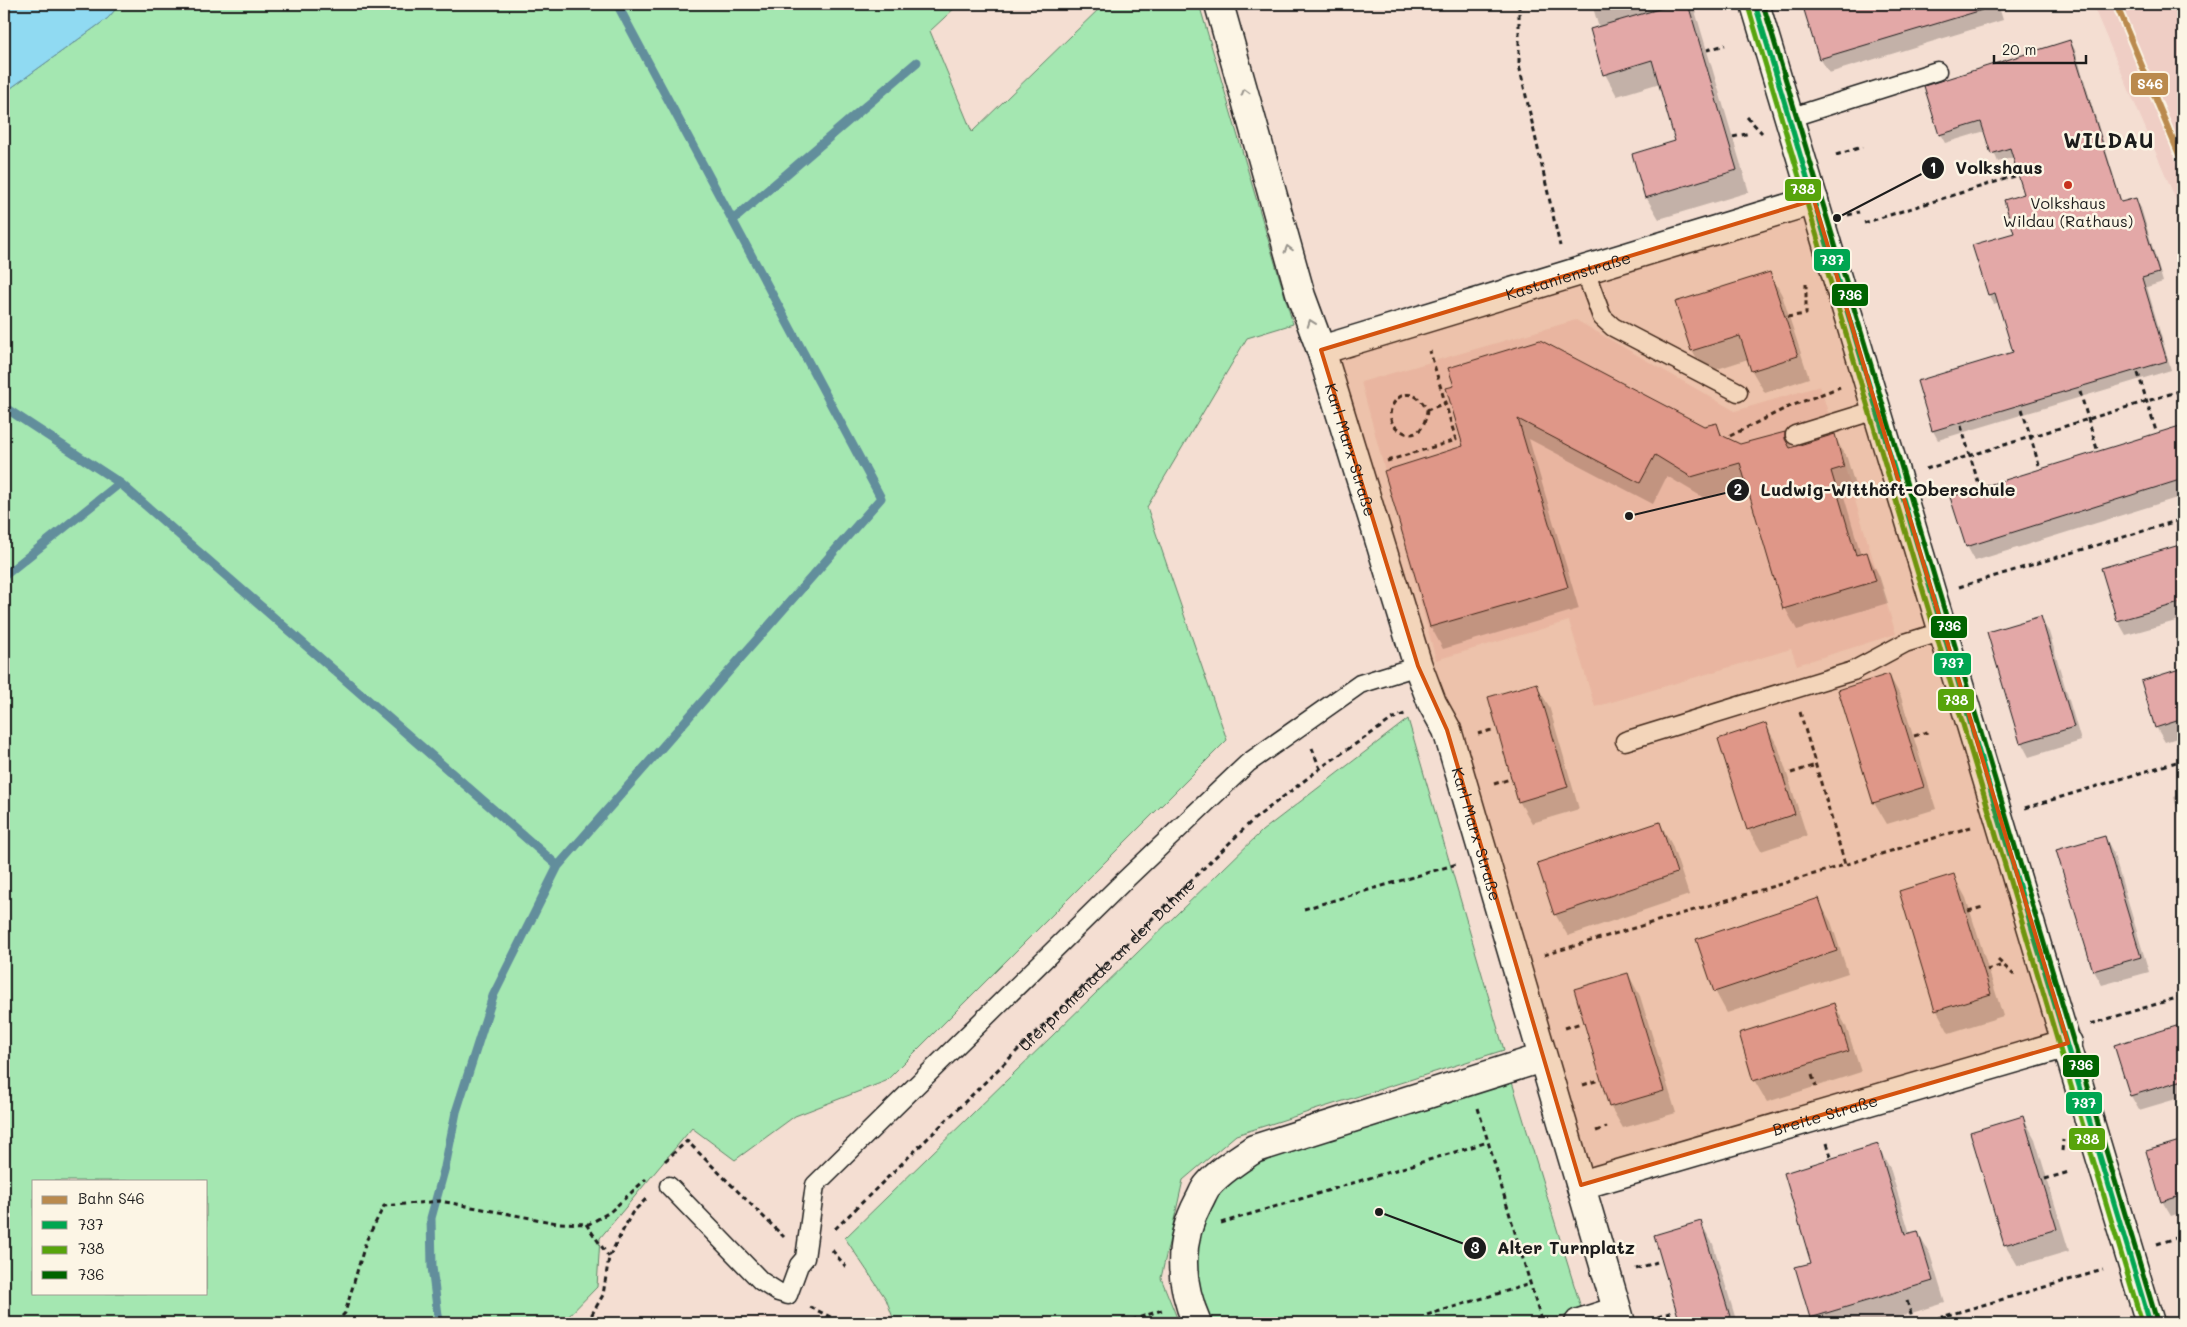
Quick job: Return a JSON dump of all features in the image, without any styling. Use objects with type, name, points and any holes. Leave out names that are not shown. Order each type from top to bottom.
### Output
[{"type":"street","name":"Karl-Marx-Straße","points":[[1219,4],[1301,296],[1321,350],[1418,666],[1432,703],[1447,730],[1542,1058],[1581,1185],[1627,1319]]},
{"type":"street","points":[[1755,4],[2150,1323]]},
{"type":"street","name":"Kastanienstraße","points":[[1321,350],[1576,274],[1814,200]]},
{"type":"street","name":"Breite Straße","points":[[1581,1185],[2066,1038]]},
{"type":"street","points":[[1197,1323],[1184,1281],[1183,1242],[1194,1212],[1208,1185],[1213,1180],[1254,1149],[1542,1058]]},
{"type":"street","points":[[1579,1323],[1627,1319]]},
{"type":"lane","points":[[1789,118],[1937,71]]},
{"type":"lane","points":[[1576,274],[1602,316],[1613,327],[1738,392]]},
{"type":"lane","points":[[1795,435],[1876,410]]},
{"type":"lane","points":[[1624,741],[1853,671],[1881,654],[1905,644],[1944,632]]},
{"type":"lane","points":[[670,1186],[761,1281],[778,1292],[788,1295],[799,1265],[805,1258],[815,1185],[1124,881],[1248,763],[1360,684],[1418,666]]},
{"type":"path","points":[[1519,4],[1519,65],[1576,274]]},
{"type":"path","points":[[1707,50],[1725,45]]},
{"type":"path","points":[[1733,137],[1750,133]]},
{"type":"path","points":[[1836,155],[1862,147]]},
{"type":"path","points":[[1864,223],[2018,175]]},
{"type":"path","points":[[1787,317],[1806,314]]},
{"type":"path","points":[[1382,462],[1456,440],[1430,351]]},
{"type":"path","points":[[2138,373],[2156,431]]},
{"type":"path","points":[[1730,436],[1786,408],[1829,390]]},
{"type":"path","points":[[1896,477],[2183,390]]},
{"type":"path","points":[[2080,392],[2097,449]]},
{"type":"path","points":[[1406,394],[1418,398],[1426,410],[1426,422],[1421,429],[1414,433],[1406,434],[1396,428],[1390,416],[1392,404],[1397,398],[1406,394]]},
{"type":"path","points":[[1426,410],[1446,403]]},
{"type":"path","points":[[2022,409],[2039,465]]},
{"type":"path","points":[[1961,426],[1979,484]]},
{"type":"path","points":[[1932,595],[2183,519]]},
{"type":"path","points":[[1793,690],[1845,864]]},
{"type":"path","name":"Uferpromenade an der Dahme","points":[[805,1258],[1253,820],[1326,764],[1394,718],[1432,703]]},
{"type":"path","points":[[1914,736],[1931,731]]},
{"type":"path","points":[[1514,963],[1998,818],[2183,760]]},
{"type":"path","points":[[1791,773],[1816,765]]},
{"type":"path","points":[[1304,909],[1483,856]]},
{"type":"path","points":[[1968,911],[1983,907]]},
{"type":"path","points":[[1987,970],[2000,966]]},
{"type":"path","points":[[2066,1038],[2183,996]]},
{"type":"path","points":[[1556,1031],[1581,1023]]},
{"type":"path","points":[[1812,1075],[1817,1091]]},
{"type":"path","points":[[1582,1086],[1599,1080]]},
{"type":"path","points":[[1470,1081],[1542,1323]]},
{"type":"path","points":[[1825,1138],[1831,1156]]},
{"type":"path","points":[[1214,1225],[1488,1142]]},
{"type":"path","points":[[2045,1179],[2068,1172]]},
{"type":"path","points":[[587,1323],[603,1295],[609,1257],[632,1213],[662,1183],[670,1186]]},
{"type":"path","points":[[336,1323],[345,1313],[366,1241],[384,1206],[440,1201],[557,1223],[586,1224],[609,1257]]},
{"type":"path","points":[[823,1240],[846,1267]]},
{"type":"path","points":[[1628,1271],[1657,1262]]},
{"type":"path","points":[[1921,1323],[2132,1262]]},
{"type":"path","points":[[1427,1315],[1530,1284]]},
{"type":"path","points":[[788,1295],[843,1323]]},
{"type":"path","points":[[1907,1301],[1914,1323]]},
{"type":"path","points":[[1123,1323],[1169,1308]]},
{"type":"path","points":[[1627,1319],[1672,1312]]},
{"type":"highlighted area","points":[[1814,200],[2068,1043],[1581,1185],[1447,730],[1418,666],[1321,350]]},
{"type":"shaded area","points":[[2092,4],[2183,4],[2183,216],[2093,6]]},
{"type":"shaded area","points":[[1576,320],[1735,411],[1820,386],[1896,634],[1797,665],[1791,649],[1595,707],[1569,621],[1436,660],[1361,382]]},
{"type":"green space","points":[[120,4],[959,4],[930,31],[972,132],[1104,4],[1199,4],[1293,324],[1247,338],[1147,507],[1227,740],[886,1081],[795,1116],[735,1160],[692,1128],[600,1238],[597,1287],[562,1323],[4,1323],[4,93],[108,18]]},
{"type":"green space","points":[[1408,719],[1504,1050],[1236,1135],[1183,1180],[1161,1278],[1179,1323],[895,1323],[886,1299],[845,1238],[1262,831]]},
{"type":"green space","points":[[1512,1082],[1582,1311],[1540,1323],[1208,1323],[1195,1276],[1197,1232],[1215,1191],[1250,1160]]},
{"type":"water","points":[[4,4],[120,4],[108,18],[4,93]]},
{"type":"building","points":[[1676,4],[1688,4],[1737,170],[1645,198],[1632,154],[1675,141],[1652,60],[1603,75],[1590,29]]},
{"type":"building","points":[[1824,4],[1981,4],[1982,10],[1819,59],[1804,10]]},
{"type":"building","name":"Volkshaus Wildau (Rathaus)","points":[[2070,40],[2121,202],[2136,198],[2159,273],[2142,278],[2167,361],[1932,431],[1917,381],[2013,352],[1995,293],[1988,295],[1972,245],[2014,233],[2004,200],[2024,194],[2010,148],[1991,154],[1981,122],[1939,135],[1924,86]]},
{"type":"building","points":[[1770,272],[1798,356],[1751,371],[1740,336],[1691,351],[1675,302]]},
{"type":"building","points":[[1540,340],[1704,426],[1717,423],[1721,435],[1740,444],[1785,432],[1785,439],[1790,448],[1835,434],[1844,467],[1831,471],[1856,555],[1867,552],[1876,581],[1783,609],[1740,463],[1691,477],[1655,455],[1640,483],[1518,419],[1568,587],[1430,627],[1384,471],[1463,446],[1446,388],[1454,386],[1448,368]]},
{"type":"building","points":[[2183,425],[2183,479],[1966,547],[1950,497]]},
{"type":"building","points":[[2183,544],[2183,602],[2117,621],[2101,568]]},
{"type":"building","points":[[2041,616],[2074,727],[2020,743],[1987,632]]},
{"type":"building","points":[[2183,668],[2183,719],[2155,728],[2141,681]]},
{"type":"building","points":[[1889,674],[1924,787],[1873,803],[1838,690]]},
{"type":"building","points":[[1537,683],[1568,787],[1518,802],[1488,697]]},
{"type":"building","points":[[1766,723],[1795,814],[1747,830],[1718,739]]},
{"type":"building","points":[[1660,822],[1677,873],[1554,915],[1537,863]]},
{"type":"building","points":[[2105,836],[2141,957],[2093,971],[2056,850]]},
{"type":"building","points":[[1954,874],[1991,994],[1935,1011],[1899,891]]},
{"type":"building","points":[[1819,898],[1837,951],[1714,992],[1696,939]]},
{"type":"building","points":[[1628,973],[1664,1091],[1609,1107],[1574,989]]},
{"type":"building","points":[[1834,1003],[1849,1051],[1753,1081],[1739,1033]]},
{"type":"building","points":[[2183,1024],[2183,1080],[2130,1096],[2114,1045]]},
{"type":"building","points":[[2023,1116],[2057,1229],[2004,1245],[1970,1132]]},
{"type":"building","points":[[2183,1140],[2183,1195],[2161,1202],[2146,1151]]},
{"type":"building","points":[[1878,1144],[1905,1234],[1918,1231],[1933,1281],[1810,1318],[1795,1267],[1811,1263],[1784,1173]]},
{"type":"building","points":[[1701,1221],[1732,1323],[1680,1323],[1654,1235]]},
{"type":"waterway","points":[[439,1323],[432,1267],[431,1218],[445,1167],[456,1112],[493,996],[558,866],[881,498],[617,4]]},
{"type":"waterway","points":[[733,220],[917,62]]},
{"type":"waterway","points":[[4,407],[120,483],[558,866]]},
{"type":"waterway","points":[[4,576],[120,483]]},
{"type":"rail line","name":"S46","points":[[2116,4],[2183,164]]},
{"type":"transit line","name":"737","points":[[1755,4],[2150,1323]]},
{"type":"transit line","name":"736","points":[[1763,4],[2157,1321]]},
{"type":"transit line","name":"738","points":[[1748,6],[2142,1323]]},
{"type":"place","name":"Volkshaus Wildau (Rathaus)","points":[[2068,185]]},
{"type":"place","name":"Volkshaus","points":[[1837,218]]},
{"type":"place","name":"Ludwig-Witthöft-Oberschule","points":[[1629,516]]},
{"type":"place","name":"Alter Turnplatz","points":[[1379,1212]]},
{"type":"district","name":"WILDAU","points":[[2109,139]]}]
